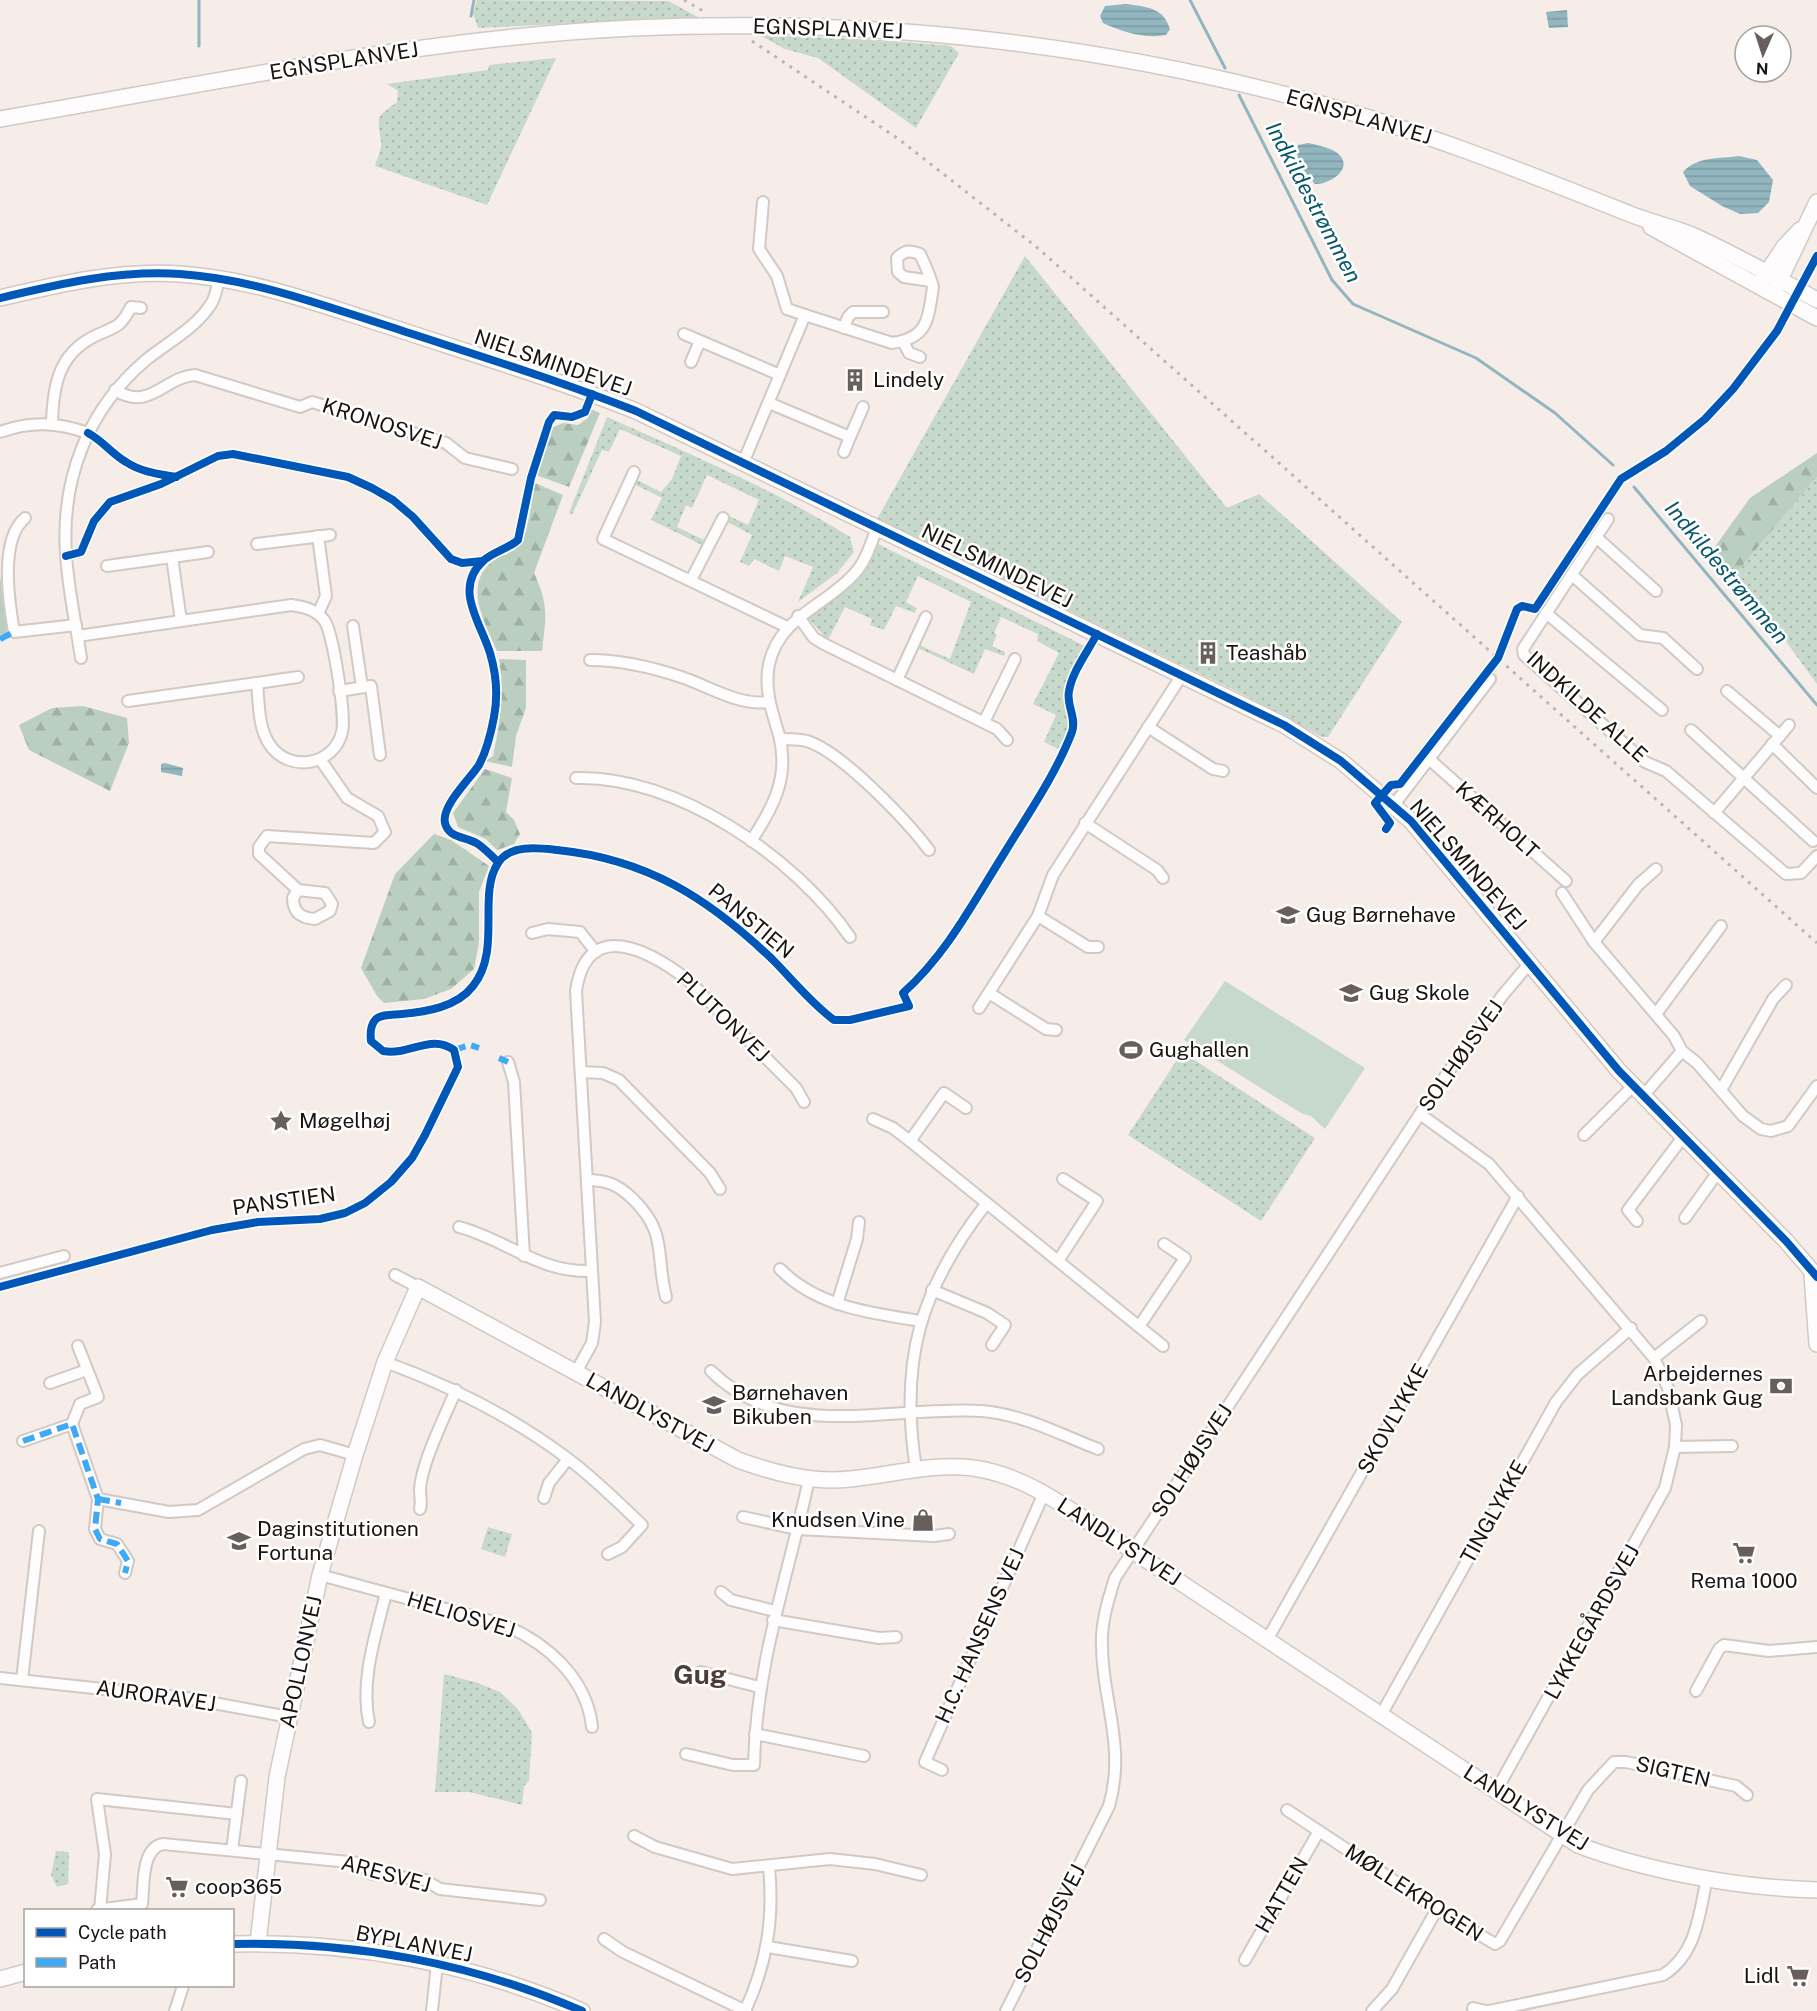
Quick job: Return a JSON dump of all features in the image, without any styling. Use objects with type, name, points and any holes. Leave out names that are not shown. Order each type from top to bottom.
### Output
[{"type":"street","name":"EGNSPLANVEJ","points":[[0,119],[342,61],[490,40],[631,28],[788,26],[879,30],[1071,51],[1170,69],[1304,99],[1449,143],[1636,217],[1692,235],[1767,279],[1773,294],[1817,318]]},
{"type":"street","points":[[1767,279],[1794,254],[1804,226],[1817,201]]},
{"type":"street","points":[[763,202],[759,249],[777,276],[787,309],[892,343],[903,341],[919,334],[926,325],[932,281]]},
{"type":"street","name":"EGNSPLANVEJ","points":[[1636,217],[1678,242],[1817,300]]},
{"type":"street","points":[[1767,279],[1784,247],[1804,226]]},
{"type":"street","points":[[1794,254],[1797,275],[1817,291]]},
{"type":"street","name":"NIELSMINDEVEJ","points":[[0,298],[92,278],[134,274],[219,278],[251,284],[316,303],[541,375],[636,411],[1182,675],[1314,742],[1360,776],[1438,852],[1529,964],[1638,1091],[1786,1241],[1814,1266]]},
{"type":"street","points":[[81,658],[66,556],[65,518],[68,491],[88,434],[95,417],[115,390],[146,361],[196,322],[213,303],[219,278]]},
{"type":"street","points":[[52,423],[56,378],[71,352],[83,343],[122,324],[131,307],[141,308]]},
{"type":"street","points":[[844,328],[848,317],[853,312],[883,312]]},
{"type":"street","points":[[743,463],[805,315]]},
{"type":"street","points":[[684,334],[780,375]]},
{"type":"street","points":[[691,362],[700,341]]},
{"type":"street","points":[[903,341],[909,353],[920,357]]},
{"type":"street","name":"KRONOSVEJ","points":[[115,390],[123,395],[142,398],[186,376],[195,375],[300,407],[312,402],[323,405],[446,443],[465,458],[512,469]]},
{"type":"street","points":[[769,403],[850,437]]},
{"type":"street","points":[[844,452],[863,407]]},
{"type":"street","points":[[0,432],[15,427],[52,423],[88,434]]},
{"type":"street","points":[[634,472],[603,539],[787,627]]},
{"type":"street","points":[[25,518],[13,524],[5,538],[1,555],[14,632],[77,630],[181,621],[291,605],[306,607],[318,614],[326,622],[331,638],[339,691],[342,733],[332,751],[310,763],[293,762],[271,746],[264,734],[257,683]]},
{"type":"street","points":[[691,580],[723,518]]},
{"type":"street","name":"INDKILDE ALLE","points":[[1608,519],[1523,649],[1524,656],[1645,762],[1666,771],[1786,874],[1801,873],[1817,856]]},
{"type":"street","points":[[751,841],[769,813],[781,784],[783,754],[769,702],[769,664],[787,627],[798,616],[856,573],[877,528]]},
{"type":"street","points":[[257,544],[330,535]]},
{"type":"street","points":[[318,536],[326,596],[318,614]]},
{"type":"street","points":[[1596,537],[1656,591]]},
{"type":"street","points":[[106,566],[208,552]]},
{"type":"street","points":[[172,557],[181,621]]},
{"type":"street","points":[[1572,575],[1640,635],[1663,638],[1697,669]]},
{"type":"street","name":"INDKILDE ALLE","points":[[1546,613],[1662,710]]},
{"type":"street","points":[[798,616],[814,638],[824,644],[984,722],[997,729],[1007,740]]},
{"type":"street","points":[[897,680],[927,617]]},
{"type":"street","points":[[353,626],[362,687]]},
{"type":"street","points":[[984,722],[1015,659]]},
{"type":"street","points":[[590,660],[622,660],[679,676],[749,703],[769,702]]},
{"type":"street","points":[[979,1008],[1038,916],[1053,875],[1182,675]]},
{"type":"street","points":[[128,701],[298,676]]},
{"type":"street","points":[[1393,806],[1491,679]]},
{"type":"street","points":[[339,691],[371,686],[380,755]]},
{"type":"street","points":[[1727,691],[1776,740],[1817,788]]},
{"type":"street","points":[[1714,813],[1789,725]]},
{"type":"street","points":[[1148,727],[1213,769],[1223,771]]},
{"type":"street","points":[[1691,730],[1815,839],[1805,850]]},
{"type":"street","points":[[780,739],[808,742],[820,747],[863,780],[911,826],[929,850]]},
{"type":"street","points":[[298,890],[260,854],[259,847],[267,836],[374,843],[385,832],[378,816],[347,798],[321,759]]},
{"type":"street","name":"KÆRHOLT","points":[[1429,759],[1566,880]]},
{"type":"street","points":[[576,778],[604,777],[668,797],[704,813],[751,841],[804,885],[836,916],[850,937]]},
{"type":"street","points":[[1085,824],[1157,870],[1163,878]]},
{"type":"street","points":[[1594,942],[1638,885],[1656,870]]},
{"type":"street","points":[[1562,893],[1594,942],[1674,1036],[1682,1051],[1697,1063],[1743,1116],[1761,1129],[1780,1130],[1788,1126],[1817,1086]]},
{"type":"street","points":[[1038,916],[1088,947],[1098,947]]},
{"type":"street","points":[[1656,1014],[1721,926]]},
{"type":"street","points":[[532,933],[548,929],[580,932],[596,952],[582,968],[576,991],[594,1334],[576,1372]]},
{"type":"street","name":"PLUTONVEJ","points":[[596,952],[612,945],[632,947],[670,966],[688,980],[796,1088],[804,1102]]},
{"type":"street","name":"SOLHØJSVEJ","points":[[1006,2011],[1109,1806],[1114,1790],[1117,1755],[1102,1637],[1115,1578],[1420,1114],[1502,996],[1529,964]]},
{"type":"street","points":[[1721,1090],[1773,999],[1786,985]]},
{"type":"street","points":[[989,993],[1046,1029],[1056,1030]]},
{"type":"street","points":[[1584,1135],[1682,1051]]},
{"type":"street","points":[[508,1062],[514,1082],[524,1256]]},
{"type":"street","points":[[581,1072],[603,1072],[619,1080],[710,1173],[720,1190]]},
{"type":"street","points":[[910,1141],[944,1093],[966,1108]]},
{"type":"street","name":"LYKKEGÅRDSVEJ","points":[[1420,1114],[1478,1154],[1518,1196],[1654,1358],[1674,1407],[1675,1447],[1665,1488],[1496,1791]]},
{"type":"street","points":[[873,1119],[893,1128],[910,1141],[1140,1325],[1163,1347]]},
{"type":"street","points":[[1637,1221],[1624,1206],[1683,1137]]},
{"type":"street","points":[[1685,1218],[1718,1172]]},
{"type":"street","points":[[1058,1261],[1096,1200],[1064,1179]]},
{"type":"street","points":[[587,1180],[610,1182],[620,1186],[649,1214],[658,1237],[660,1275],[666,1298]]},
{"type":"street","name":"SKOVLYKKE","points":[[1267,1640],[1518,1196]]},
{"type":"street","points":[[916,1469],[909,1414],[910,1378],[921,1321],[932,1290],[948,1257],[986,1204]]},
{"type":"street","points":[[837,1304],[857,1239],[859,1222]]},
{"type":"street","points":[[459,1227],[479,1232],[524,1256],[557,1269],[592,1271]]},
{"type":"street","points":[[1140,1325],[1185,1258],[1164,1244]]},
{"type":"street","points":[[0,1273],[64,1256]]},
{"type":"street","points":[[1814,1266],[1817,1344]]},
{"type":"street","points":[[780,1269],[794,1284],[837,1304],[921,1321]]},
{"type":"street","name":"LANDLYSTVEJ","points":[[395,1275],[738,1460],[772,1472],[809,1479],[848,1479],[947,1466],[976,1468],[1012,1477],[1044,1493],[1578,1845],[1600,1853],[1707,1878],[1762,1888],[1817,1890]]},
{"type":"street","name":"APOLLONVEJ","points":[[258,1943],[268,1854],[289,1717],[320,1575],[385,1362],[418,1287]]},
{"type":"street","points":[[932,1290],[987,1313],[1005,1325],[992,1345]]},
{"type":"street","points":[[1654,1358],[1701,1321]]},
{"type":"street","name":"TINGLYKKE","points":[[1381,1715],[1566,1387],[1631,1328]]},
{"type":"street","points":[[78,1346],[98,1397],[80,1404],[72,1424],[98,1499],[95,1529],[100,1539],[117,1544],[128,1561],[125,1573]]},
{"type":"street","points":[[385,1362],[456,1390],[493,1409],[568,1459],[642,1525],[622,1547],[608,1554]]},
{"type":"street","points":[[50,1383],[87,1370]]},
{"type":"street","points":[[711,1371],[723,1383],[747,1397],[782,1411],[844,1418],[980,1411],[1041,1424],[1098,1449]]},
{"type":"street","points":[[420,1509],[422,1500],[420,1490],[428,1459],[456,1390]]},
{"type":"street","points":[[23,1441],[72,1424]]},
{"type":"street","points":[[98,1499],[169,1512],[198,1510],[303,1449],[320,1445],[355,1455]]},
{"type":"street","points":[[1675,1447],[1732,1446]]},
{"type":"street","points":[[544,1498],[549,1484],[568,1459]]},
{"type":"street","points":[[686,1754],[733,1765],[754,1765],[759,1687],[774,1616],[809,1479]]},
{"type":"street","name":"H.C. HANSENS VEJ","points":[[942,1770],[925,1762],[1044,1493]]},
{"type":"street","points":[[743,1517],[797,1529],[934,1536],[949,1534]]},
{"type":"street","points":[[22,1680],[39,1531]]},
{"type":"street","name":"HELIOSVEJ","points":[[320,1575],[502,1624],[537,1642],[551,1653],[578,1686],[590,1711],[592,1727]]},
{"type":"street","points":[[721,1592],[731,1600],[774,1616],[879,1638],[896,1637]]},
{"type":"street","name":"HELIOSVEJ","points":[[369,1722],[365,1704],[368,1680],[386,1593]]},
{"type":"street","points":[[1696,1691],[1724,1645],[1769,1651],[1817,1647]]},
{"type":"street","points":[[701,1672],[759,1687]]},
{"type":"street","name":"AURORAVEJ","points":[[0,1678],[187,1698],[289,1717]]},
{"type":"street","points":[[755,1734],[864,1756]]},
{"type":"street","name":"SIGTEN","points":[[1560,1834],[1588,1790],[1614,1762],[1626,1762],[1736,1786],[1747,1795]]},
{"type":"street","points":[[232,1850],[241,1781]]},
{"type":"street","points":[[98,1909],[105,1854],[97,1799],[237,1814]]},
{"type":"street","name":"MØLLEKROGEN","points":[[1287,1810],[1437,1909],[1495,1944],[1500,1941],[1560,1834]]},
{"type":"street","name":"HATTEN","points":[[1245,1960],[1318,1831]]},
{"type":"street","points":[[634,1836],[655,1847],[720,1867],[744,1870],[830,1858],[875,1864],[921,1875]]},
{"type":"street","name":"ARESVEJ","points":[[105,1909],[142,1904],[148,1855],[156,1845],[359,1863],[372,1874],[425,1880],[440,1889],[540,1900]]},
{"type":"street","points":[[604,1939],[623,1952],[746,2011],[759,1980],[768,1947],[771,1916],[769,1867]]},
{"type":"street","points":[[1473,2008],[1487,2011],[1663,1975],[1684,1958],[1691,1945],[1707,1878]]},
{"type":"street","points":[[1372,2011],[1392,1989],[1437,1909]]},
{"type":"street","name":"BYPLANVEJ","points":[[234,1944],[320,1945],[379,1952],[502,1981],[582,2011]]},
{"type":"street","points":[[768,1947],[852,1961]]},
{"type":"street","points":[[432,2011],[437,1964]]},
{"type":"street","points":[[0,1979],[24,1973]]},
{"type":"street","points":[[175,2011],[183,1987]]},
{"type":"green space","points":[[477,0],[668,1],[698,17],[478,28],[473,13]]},
{"type":"green space","points":[[759,35],[881,40],[951,46],[959,53],[916,128],[818,58],[785,49]]},
{"type":"green space","points":[[556,58],[487,205],[375,166],[381,145],[379,119],[397,102],[398,91],[387,84],[488,70],[489,65]]},
{"type":"green space","points":[[1025,256],[1227,508],[1259,494],[1402,622],[1328,737],[1322,737],[1240,693],[877,519]]},
{"type":"green space","points":[[591,409],[600,413],[569,487],[536,475],[551,428],[563,423],[578,425],[588,418]]},
{"type":"green space","points":[[607,417],[791,503],[850,537],[854,552],[837,573],[798,602],[813,567],[785,556],[779,571],[754,559],[749,566],[740,562],[752,535],[727,522],[729,516],[748,525],[759,500],[707,475],[692,508],[686,505],[677,527],[704,540],[702,545],[651,520],[662,498],[634,484],[635,479],[661,492],[672,479],[681,456],[620,429],[609,452],[602,450],[572,515],[569,513]]},
{"type":"green space","points":[[1817,453],[1817,477],[1736,573],[1719,573],[1714,548],[1750,498]]},
{"type":"green space","points":[[1817,477],[1817,684],[1736,573]]},
{"type":"green space","points":[[535,483],[563,495],[534,573],[542,594],[545,611],[542,651],[497,651],[479,605],[477,594],[479,582],[483,572],[492,562],[511,552],[521,542],[528,521]]},
{"type":"green space","points":[[876,543],[1085,646],[1063,694],[1069,727],[1058,749],[1044,742],[1056,715],[1033,704],[1059,653],[1037,641],[1038,634],[1001,617],[994,633],[997,635],[992,646],[1005,652],[1004,656],[985,649],[974,674],[918,648],[919,645],[950,659],[971,602],[918,576],[906,602],[917,608],[915,613],[896,606],[884,630],[870,625],[872,619],[845,607],[828,640],[807,617]]},
{"type":"green space","points":[[0,575],[7,633],[0,635]]},
{"type":"green space","points":[[499,659],[526,660],[526,708],[516,736],[512,767],[485,761],[493,756],[500,720],[502,683]]},
{"type":"green space","points":[[83,706],[127,718],[129,743],[110,791],[29,750],[19,725],[52,708]]},
{"type":"green space","points":[[485,769],[512,778],[506,812],[514,820],[520,834],[514,844],[497,850],[486,839],[458,827],[453,813]]},
{"type":"green space","points":[[434,834],[451,840],[489,866],[479,892],[479,942],[474,969],[451,989],[424,999],[384,1003],[377,996],[361,968],[395,874]]},
{"type":"green space","points":[[1225,981],[1365,1068],[1325,1129],[1311,1116],[1301,1113],[1184,1040]]},
{"type":"green space","points":[[1182,1052],[1315,1138],[1261,1221],[1128,1135]]},
{"type":"green space","points":[[488,1527],[512,1534],[505,1557],[481,1549]]},
{"type":"green space","points":[[444,1674],[478,1683],[500,1692],[518,1709],[532,1733],[529,1781],[524,1786],[522,1805],[469,1792],[435,1792]]},
{"type":"green space","points":[[56,1851],[69,1852],[68,1884],[57,1887],[51,1875]]},
{"type":"water","points":[[1126,4],[1147,7],[1159,12],[1170,29],[1166,35],[1134,34],[1103,23],[1100,16],[1105,6]]},
{"type":"water","points":[[1567,10],[1568,27],[1549,28],[1546,12]]},
{"type":"water","points":[[1308,143],[1330,149],[1342,158],[1343,169],[1339,174],[1328,182],[1315,184],[1301,166],[1297,151],[1298,145]]},
{"type":"water","points":[[1739,156],[1757,160],[1773,180],[1769,202],[1758,213],[1740,214],[1722,206],[1690,186],[1683,172],[1702,161]]},
{"type":"water","points":[[161,764],[183,768],[182,776],[161,772]]},
{"type":"waterway","points":[[199,0],[199,46]]},
{"type":"waterway","points":[[471,16],[474,0]]},
{"type":"waterway","name":"Indkildestrømmen","points":[[1190,0],[1225,68]]},
{"type":"waterway","name":"Indkildestrømmen","points":[[1239,95],[1332,280],[1353,304],[1476,358],[1555,413],[1613,465]]},
{"type":"waterway","name":"Indkildestrømmen","points":[[1634,487],[1817,705]]},
{"type":"railway","points":[[684,0],[703,11]]},
{"type":"railway","points":[[752,41],[900,140],[1039,249],[1817,943]]},
{"type":"marked path","points":[[0,639],[14,632]]},
{"type":"marked path","points":[[454,1050],[470,1045],[479,1048]]},
{"type":"marked path","points":[[499,1058],[508,1062]]},
{"type":"marked path","points":[[23,1441],[72,1424],[98,1499],[95,1529],[100,1539],[117,1544],[128,1561],[125,1573]]},
{"type":"marked path","points":[[98,1499],[121,1503]]},
{"type":"cycle path","points":[[1386,829],[1390,823],[1375,803],[1391,785],[1400,784],[1498,658],[1517,609],[1522,606],[1535,609],[1621,479],[1666,451],[1705,419],[1733,389],[1777,331],[1817,256]]},
{"type":"cycle path","points":[[0,298],[111,276],[157,273],[207,277],[287,294],[514,367],[636,411],[1284,725],[1341,761],[1411,821],[1619,1071],[1786,1241],[1817,1277]]},
{"type":"cycle path","points":[[498,862],[478,844],[454,835],[445,823],[447,809],[482,759],[495,709],[494,668],[472,606],[470,583],[474,572],[483,561],[518,540],[531,478],[549,422],[554,415],[572,417],[585,412],[592,394]]},
{"type":"cycle path","points":[[88,433],[132,465],[150,472],[176,477]]},
{"type":"cycle path","points":[[66,556],[81,552],[94,521],[110,502],[161,484],[218,456],[233,454],[348,477],[393,500],[413,517],[451,559],[462,563],[483,561]]},
{"type":"cycle path","name":"PANSTIEN","points":[[0,1287],[212,1230],[258,1222],[320,1219],[345,1213],[365,1203],[391,1182],[412,1158],[458,1067],[454,1050],[445,1045],[429,1044],[402,1051],[383,1051],[371,1041],[372,1026],[374,1021],[381,1016],[421,1012],[450,1004],[473,986],[482,972],[486,956],[489,891],[492,876],[503,857],[517,850],[557,850],[589,855],[620,862],[674,885],[700,900],[748,937],[834,1020],[850,1020],[909,1006],[903,993],[919,978],[959,926],[1058,763],[1073,727],[1068,696],[1071,684],[1097,634]]},
{"type":"cycle path","points":[[234,1944],[322,1946],[411,1958],[498,1980],[582,2011]]},
{"type":"place","name":"Lindely","points":[[855,380]]},
{"type":"place","name":"Teashåb","points":[[1208,653]]},
{"type":"place","name":"Gug Børnehave","points":[[1288,915]]},
{"type":"place","name":"Gug Skole","points":[[1351,993]]},
{"type":"place","name":"Gughallen","points":[[1131,1050]]},
{"type":"place","name":"Møgelhøj","points":[[281,1121]]},
{"type":"place","name":"Arbejdernes Landsbank Gug","points":[[1781,1386]]},
{"type":"place","name":"Børnehaven Bikuben","points":[[714,1405]]},
{"type":"place","name":"Knudsen Vine","points":[[923,1520]]},
{"type":"place","name":"Daginstitutionen Fortuna","points":[[239,1541]]},
{"type":"place","name":"Rema 1000","points":[[1744,1553]]},
{"type":"place","name":"coop365","points":[[177,1887]]},
{"type":"place","name":"Lidl","points":[[1798,1976]]},
{"type":"district","name":"Gug","points":[[700,1675]]}]
